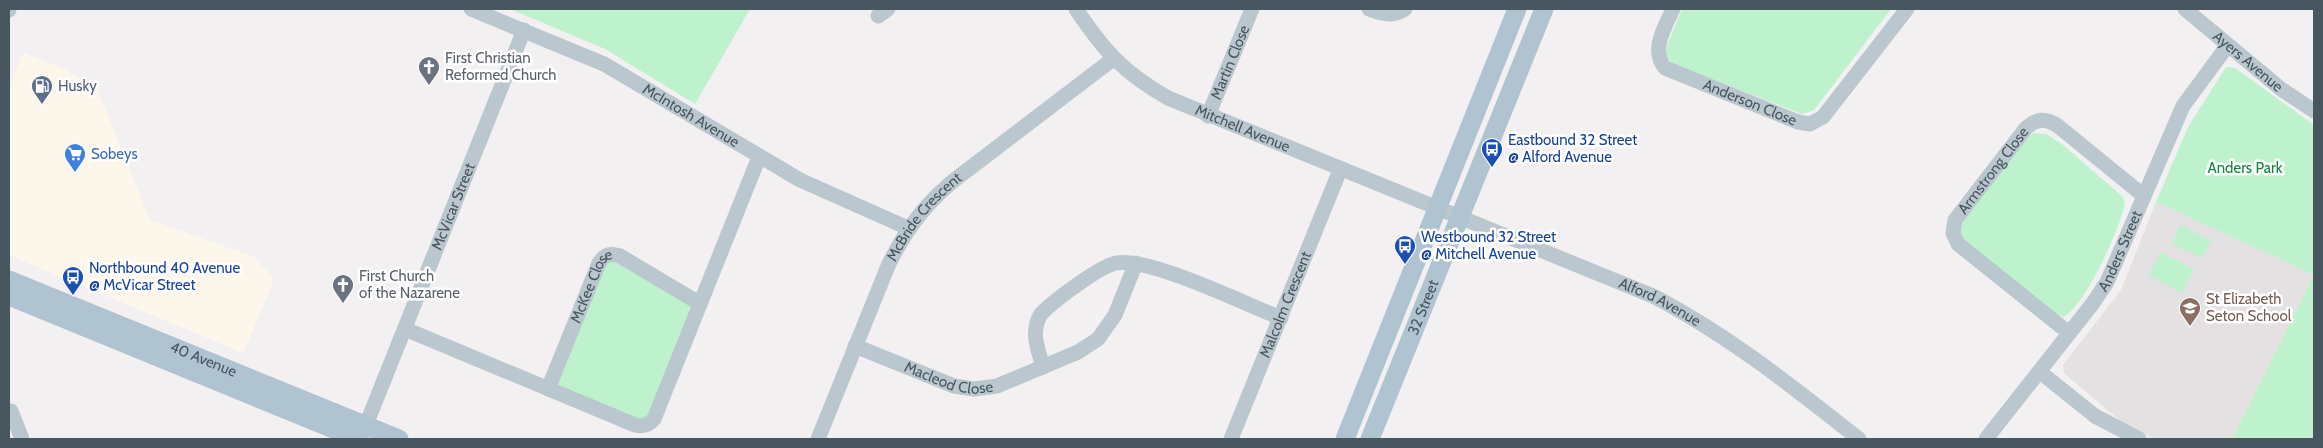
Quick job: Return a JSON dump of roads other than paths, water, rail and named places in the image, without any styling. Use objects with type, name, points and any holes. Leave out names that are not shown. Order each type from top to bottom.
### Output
[{"type":"main road","name":"32 Street","points":[[1345,439],[1517,9]]},
{"type":"main road","name":"32 Street","points":[[1370,439],[1544,9]]},
{"type":"main road","name":"40 Avenue","points":[[9,280],[361,435]]},
{"type":"main road","name":"40 Avenue","points":[[9,296],[361,435],[399,439]]},
{"type":"street","name":"McIntosh Avenue","points":[[471,9],[604,64],[818,190],[908,228]]},
{"type":"street","name":"Mitchell Avenue","points":[[1076,9],[1095,38],[1113,59],[1152,89],[1208,116],[1438,208]]},
{"type":"street","name":"Martin Close","points":[[1208,116],[1252,9]]},
{"type":"street","points":[[1369,9],[1385,14],[1397,13],[1405,9]]},
{"type":"street","name":"Anderson Close","points":[[1673,9],[1658,47],[1658,57],[1665,68],[1798,122],[1810,124],[1823,117],[1907,9]]},
{"type":"street","name":"Ayers Avenue","points":[[2185,9],[2281,89],[2314,111]]},
{"type":"street","name":"McVicar Street","points":[[361,435],[524,30]]},
{"type":"street","name":"Anders Street","points":[[1986,439],[2040,372],[2107,282],[2183,106],[2228,45]]},
{"type":"street","name":"McBride Crescent","points":[[818,439],[888,266],[908,228],[940,191],[1113,59]]},
{"type":"street","name":"Armstrong Close","points":[[2069,333],[1958,244],[1953,233],[1955,220],[2026,128],[2037,120],[2048,120],[2058,126],[2144,196]]},
{"type":"street","points":[[404,329],[635,425],[651,423],[759,157]]},
{"type":"street","name":"Malcolm Crescent","points":[[1231,439],[1340,170]]},
{"type":"street","name":"Alford Avenue","points":[[1438,208],[1627,284],[1680,310],[1757,360],[1859,439]]},
{"type":"street","name":"McKee Close","points":[[548,388],[599,263],[605,256],[609,254],[620,256],[699,303]]},
{"type":"street","points":[[1043,367],[1034,336],[1036,324],[1041,314],[1105,267],[1117,263],[1136,263],[1150,266],[1281,318]]},
{"type":"street","name":"Macleod Close","points":[[855,346],[947,383],[974,389],[997,386],[1088,346],[1107,329],[1115,315],[1136,263]]},
{"type":"street","points":[[2040,372],[2095,416],[2139,439]]},
{"type":"street","points":[[10,411],[22,439]]},
{"type":"place","name":"First Christian Reformed Church","points":[[429,86]]},
{"type":"place","name":"Husky","points":[[42,105]]},
{"type":"place","name":"Eastbound 32 Street @ Alford Avenue","points":[[1492,168]]},
{"type":"place","name":"Sobeys","points":[[75,173]]},
{"type":"place","name":"Westbound 32 Street @ Mitchell Avenue","points":[[1405,265]]},
{"type":"place","name":"Northbound 40 Avenue @ McVicar Street","points":[[73,296]]},
{"type":"place","name":"First Church of the Nazarene","points":[[343,304]]},
{"type":"place","name":"St Elizabeth Seton School","points":[[2190,327]]},
{"type":"park label","name":"Anders Park","points":[[2245,168]]}]
